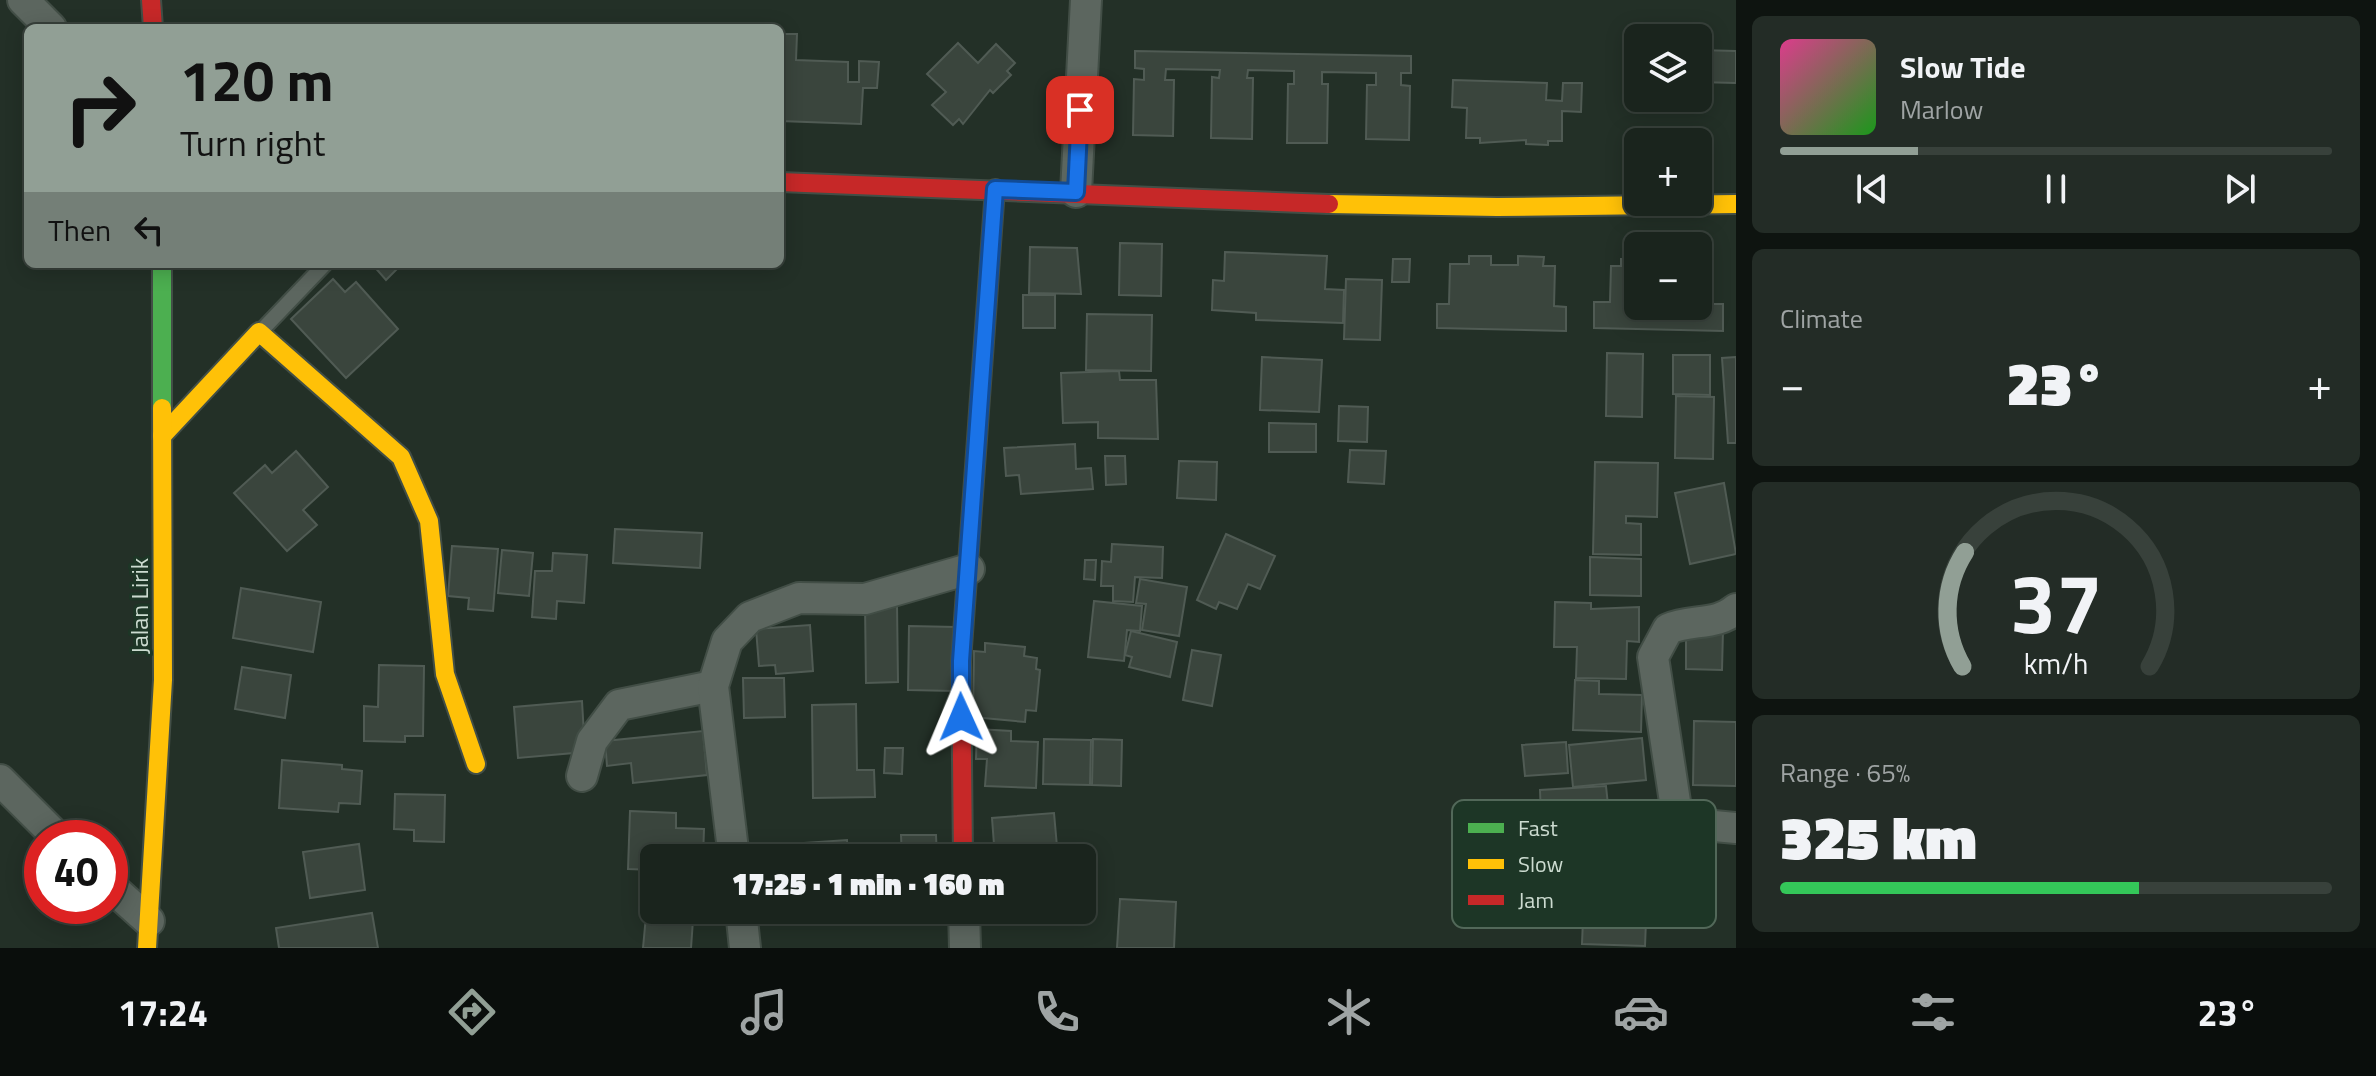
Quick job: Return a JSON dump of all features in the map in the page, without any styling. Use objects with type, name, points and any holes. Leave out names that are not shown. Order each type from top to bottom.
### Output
[{"type":"street","points":[[23,0],[47,24]]},
{"type":"street","points":[[151,0],[153,24]]},
{"type":"street","points":[[1076,192],[1086,0]]},
{"type":"street","points":[[784,182],[1509,208],[1604,210],[1736,204]]},
{"type":"street","points":[[963,844],[961,661],[995,189]]},
{"type":"street","name":"Jalan Lirik","points":[[148,934],[163,680],[162,268]]},
{"type":"street","points":[[162,436],[259,332],[401,457],[429,521],[445,674],[476,764]]},
{"type":"street","points":[[732,844],[713,686],[727,641],[750,617],[799,598],[865,599],[969,569]]},
{"type":"street","points":[[1675,800],[1653,657],[1668,629],[1685,622],[1712,621],[1736,609]]},
{"type":"street","points":[[582,776],[592,741],[619,705],[713,686]]},
{"type":"street","points":[[0,780],[40,820]]},
{"type":"street","points":[[1716,826],[1736,828]]},
{"type":"street","points":[[128,909],[148,934]]},
{"type":"street","points":[[742,924],[745,948]]},
{"type":"street","points":[[964,924],[965,948]]},
{"type":"lane","points":[[259,332],[321,268]]},
{"type":"building","points":[[784,34],[797,34],[796,60],[848,62],[848,82],[859,82],[859,61],[879,62],[877,88],[863,88],[861,124],[784,121]]},
{"type":"building","points":[[958,43],[978,63],[996,44],[1015,63],[1007,71],[1011,75],[993,93],[990,90],[963,124],[959,119],[953,125],[932,105],[946,92],[927,74]]},
{"type":"building","points":[[1712,50],[1736,51],[1736,83],[1712,82]]},
{"type":"building","points":[[1135,51],[1411,56],[1411,73],[1401,73],[1401,85],[1410,86],[1409,140],[1366,139],[1367,85],[1376,85],[1376,73],[1322,72],[1322,84],[1328,84],[1327,143],[1287,143],[1288,84],[1294,84],[1294,71],[1248,70],[1247,78],[1253,78],[1252,139],[1211,138],[1212,77],[1219,78],[1220,70],[1166,69],[1165,80],[1174,80],[1173,136],[1133,135],[1134,79],[1144,80],[1144,69],[1135,68]]},
{"type":"building","points":[[1453,80],[1547,83],[1546,100],[1562,101],[1563,83],[1582,83],[1581,112],[1562,111],[1562,141],[1548,141],[1548,145],[1526,144],[1526,140],[1480,143],[1480,138],[1466,138],[1467,108],[1452,107]]},
{"type":"building","points":[[1120,243],[1162,244],[1161,296],[1119,295]]},
{"type":"building","points":[[1030,247],[1077,248],[1081,294],[1029,293]]},
{"type":"building","points":[[1225,252],[1327,256],[1325,289],[1344,290],[1343,323],[1256,320],[1256,313],[1212,310],[1213,280],[1224,281]]},
{"type":"building","points":[[1469,256],[1491,256],[1491,265],[1518,265],[1518,256],[1544,257],[1543,266],[1555,266],[1554,306],[1566,307],[1566,331],[1437,328],[1437,304],[1449,304],[1450,264],[1469,264]]},
{"type":"building","points":[[1393,259],[1410,259],[1409,282],[1392,282]]},
{"type":"building","points":[[1621,259],[1624,259],[1624,320],[1712,320],[1712,304],[1723,304],[1723,331],[1594,328],[1594,302],[1610,302],[1611,266],[1621,266]]},
{"type":"building","points":[[376,268],[398,268],[386,280]]},
{"type":"building","points":[[333,279],[345,292],[356,282],[398,329],[346,378],[291,319]]},
{"type":"building","points":[[1346,279],[1382,280],[1380,340],[1344,339]]},
{"type":"building","points":[[1023,295],[1055,295],[1055,328],[1023,328]]},
{"type":"building","points":[[1087,314],[1152,315],[1151,371],[1086,370]]},
{"type":"building","points":[[1607,353],[1643,354],[1642,417],[1606,416]]},
{"type":"building","points":[[1673,355],[1710,355],[1710,395],[1673,394]]},
{"type":"building","points":[[1262,357],[1322,360],[1319,412],[1260,410]]},
{"type":"building","points":[[1736,357],[1736,443],[1728,443],[1722,358]]},
{"type":"building","points":[[1119,371],[1120,380],[1156,380],[1158,439],[1098,438],[1098,422],[1063,423],[1061,373]]},
{"type":"building","points":[[1676,396],[1714,397],[1713,459],[1675,458]]},
{"type":"building","points":[[1339,406],[1368,407],[1367,442],[1338,441]]},
{"type":"building","points":[[1269,423],[1316,424],[1316,452],[1269,452]]},
{"type":"building","points":[[1075,444],[1076,469],[1091,468],[1093,489],[1021,494],[1019,475],[1006,476],[1004,448]]},
{"type":"building","points":[[1350,450],[1386,451],[1384,484],[1348,482]]},
{"type":"building","points":[[296,451],[328,487],[303,510],[317,525],[287,551],[234,493],[265,465],[272,473]]},
{"type":"building","points":[[1105,456],[1125,456],[1126,484],[1106,485]]},
{"type":"building","points":[[1179,461],[1217,462],[1216,500],[1177,498]]},
{"type":"building","points":[[1595,462],[1658,463],[1657,517],[1626,516],[1626,523],[1641,524],[1641,555],[1593,554]]},
{"type":"building","points":[[1724,483],[1736,554],[1690,564],[1675,493]]},
{"type":"building","points":[[615,529],[702,533],[700,568],[613,563]]},
{"type":"building","points":[[1226,534],[1275,556],[1260,589],[1248,584],[1237,609],[1219,602],[1216,609],[1197,600]]},
{"type":"building","points":[[1112,544],[1163,547],[1162,578],[1135,577],[1133,602],[1113,601],[1113,586],[1101,586],[1102,561],[1111,562]]},
{"type":"building","points":[[452,546],[498,549],[493,611],[468,609],[469,598],[448,596]]},
{"type":"building","points":[[502,550],[533,553],[529,596],[498,593]]},
{"type":"building","points":[[553,553],[587,555],[584,603],[557,601],[556,619],[532,617],[535,571],[552,571]]},
{"type":"building","points":[[1590,557],[1641,559],[1641,596],[1590,595]]},
{"type":"building","points":[[1085,560],[1096,560],[1095,580],[1084,579]]},
{"type":"building","points":[[1140,579],[1187,587],[1179,636],[1142,630],[1146,604],[1136,603]]},
{"type":"building","points":[[241,588],[321,602],[313,652],[233,638]]},
{"type":"building","points":[[1094,601],[1142,606],[1140,631],[1127,630],[1124,661],[1088,657]]},
{"type":"building","points":[[1555,602],[1591,603],[1591,609],[1639,607],[1639,642],[1627,641],[1626,679],[1576,678],[1577,647],[1554,647]]},
{"type":"building","points":[[865,604],[897,604],[898,682],[866,683]]},
{"type":"building","points":[[810,625],[813,671],[776,674],[775,665],[759,666],[756,629]]},
{"type":"building","points":[[909,626],[956,627],[955,691],[908,690]]},
{"type":"building","points":[[1686,630],[1723,630],[1722,670],[1686,669]]},
{"type":"building","points":[[1131,631],[1177,642],[1170,677],[1129,667],[1132,657],[1125,655]]},
{"type":"building","points":[[985,643],[1025,647],[1024,656],[1037,658],[1036,669],[1040,670],[1036,711],[1026,710],[1025,722],[973,717],[974,651],[985,652]]},
{"type":"building","points":[[1192,650],[1221,655],[1212,706],[1183,700]]},
{"type":"building","points":[[379,665],[424,666],[423,736],[405,736],[405,742],[364,741],[364,706],[378,707]]},
{"type":"building","points":[[242,667],[291,675],[285,718],[235,709]]},
{"type":"building","points":[[743,678],[784,678],[785,717],[744,718]]},
{"type":"building","points":[[1575,680],[1599,681],[1599,694],[1642,695],[1641,732],[1573,730]]},
{"type":"building","points":[[582,701],[585,752],[518,758],[514,707]]},
{"type":"building","points":[[856,704],[857,770],[874,770],[875,797],[813,798],[812,705]]},
{"type":"building","points":[[1694,721],[1736,722],[1736,786],[1693,785]]},
{"type":"building","points":[[977,729],[1011,731],[1011,741],[1038,742],[1036,788],[985,786],[987,759],[976,759]]},
{"type":"building","points":[[703,731],[707,775],[633,783],[631,763],[607,766],[605,741]]},
{"type":"building","points":[[1642,738],[1646,780],[1573,787],[1569,745]]},
{"type":"building","points":[[1044,739],[1091,740],[1090,785],[1043,784]]},
{"type":"building","points":[[1093,739],[1122,740],[1121,786],[1092,785]]},
{"type":"building","points":[[1566,742],[1568,773],[1525,776],[1522,745]]},
{"type":"building","points":[[885,748],[903,748],[902,774],[884,773]]},
{"type":"building","points":[[282,760],[342,765],[342,769],[362,771],[360,804],[339,803],[338,812],[279,808]]},
{"type":"building","points":[[1606,786],[1607,800],[1540,800],[1540,790]]},
{"type":"building","points":[[395,794],[445,795],[444,842],[414,841],[414,830],[394,829]]},
{"type":"building","points":[[630,811],[676,813],[676,828],[704,829],[703,844],[640,844],[640,869],[628,869]]},
{"type":"building","points":[[1054,813],[1057,844],[994,844],[992,818]]},
{"type":"building","points":[[901,835],[936,835],[936,844],[901,844]]},
{"type":"building","points":[[847,840],[847,844],[789,844]]},
{"type":"building","points":[[359,844],[365,890],[310,898],[303,852]]},
{"type":"building","points":[[1120,899],[1176,902],[1174,948],[1117,948]]},
{"type":"building","points":[[372,913],[378,948],[279,948],[276,928]]},
{"type":"building","points":[[645,924],[693,924],[691,948],[643,948]]},
{"type":"building","points":[[1583,928],[1646,928],[1645,946],[1582,944]]},
{"type":"traffic: fast","points":[[162,268],[162,408]]},
{"type":"traffic: slow","points":[[1329,204],[1497,207],[1736,204]]},
{"type":"traffic: slow","points":[[162,436],[259,332],[401,457],[429,521],[445,674],[476,764]]},
{"type":"traffic: slow","points":[[147,948],[163,680],[162,408]]},
{"type":"traffic: jam","points":[[151,0],[153,24]]},
{"type":"traffic: jam","points":[[784,182],[1329,204]]},
{"type":"traffic: jam","points":[[963,844],[961,661],[995,189]]},
{"type":"route","points":[[961,717],[961,661],[995,189],[1076,192],[1080,110]]}]
